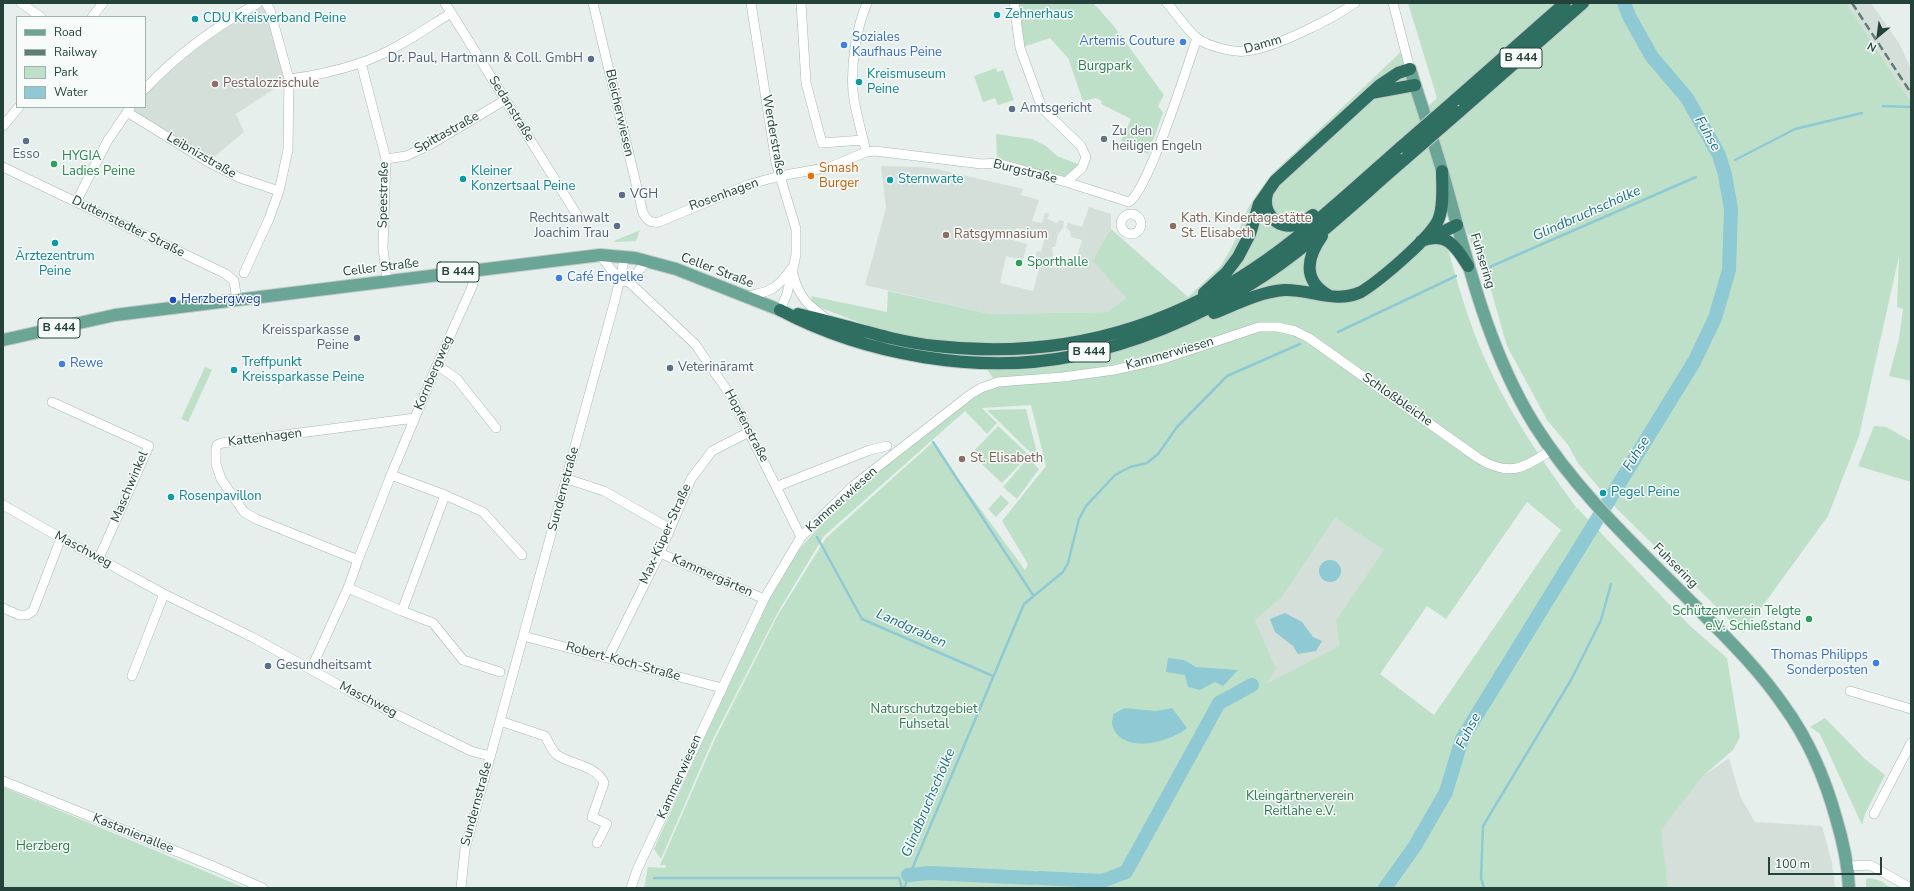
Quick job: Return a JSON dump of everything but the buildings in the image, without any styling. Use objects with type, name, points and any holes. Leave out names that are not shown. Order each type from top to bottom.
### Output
[{"type":"highway","name":"B 444","points":[[780,310],[829,321],[875,335],[934,346],[979,350],[1013,350],[1078,343],[1192,311],[1220,289],[1268,258],[1332,207],[1565,3]]},
{"type":"highway","name":"B 444","points":[[780,310],[812,326],[860,343],[933,359],[978,362],[1026,362],[1073,356],[1139,338],[1252,283],[1298,250],[1330,225],[1583,3]]},
{"type":"highway","points":[[1410,69],[1389,78],[1282,173],[1269,189],[1260,204],[1250,234],[1238,257],[1226,273],[1192,311],[1206,316],[1256,296],[1274,291],[1300,290],[1337,298],[1350,297],[1367,289],[1429,234],[1448,222],[1457,225]]},
{"type":"highway","points":[[1371,93],[1415,85]]},
{"type":"highway","points":[[1429,234],[1441,211],[1442,172]]},
{"type":"highway","points":[[1269,189],[1266,199],[1267,209],[1272,218],[1281,224],[1297,225],[1322,210],[1332,207]]},
{"type":"highway","points":[[1330,225],[1313,248],[1309,266],[1312,278],[1318,288],[1337,298]]},
{"type":"highway","points":[[1429,234],[1452,244],[1468,266]]},
{"type":"main road","name":"Fuhsering","points":[[1410,69],[1442,172],[1468,266],[1501,358],[1533,423],[1551,450],[1594,504],[1736,646],[1771,688],[1801,732],[1820,771],[1832,804],[1848,866],[1849,888]]},
{"type":"main road","name":"Celler Straße","points":[[3,340],[115,316],[600,255],[625,256],[647,261],[688,274],[780,310]]},
{"type":"street","points":[[21,3],[40,16]]},
{"type":"street","points":[[93,16],[103,3]]},
{"type":"street","points":[[146,88],[165,67],[197,41],[218,26],[258,3]]},
{"type":"street","points":[[244,273],[269,219],[279,191],[288,150],[289,79],[270,10],[266,3]]},
{"type":"street","name":"Sedanstraße","points":[[445,3],[577,215]]},
{"type":"street","name":"Bleicherwiesen","points":[[593,3],[643,213],[648,221]]},
{"type":"street","name":"Werderstraße","points":[[751,3],[776,163],[796,229],[798,242],[793,269],[780,310]]},
{"type":"street","points":[[801,3],[806,83],[822,143],[863,140]]},
{"type":"street","points":[[866,152],[853,91],[854,62],[859,29],[867,3]]},
{"type":"street","points":[[1014,3],[1020,48],[1042,108],[1081,146],[1086,157],[1082,168],[1066,182]]},
{"type":"street","name":"Damm","points":[[1167,3],[1197,38],[1233,51],[1248,51],[1304,31],[1354,3]]},
{"type":"street","name":"Fuhsering","points":[[1393,3],[1410,69]]},
{"type":"street","points":[[289,79],[315,76],[361,63],[404,42],[451,13]]},
{"type":"street","points":[[1130,214],[1132,200],[1153,162],[1197,38]]},
{"type":"street","name":"Speestraße","points":[[361,63],[386,159],[383,248],[387,281]]},
{"type":"street","name":"Spittastraße","points":[[386,159],[406,156],[428,146],[506,100]]},
{"type":"street","points":[[3,126],[18,108]]},
{"type":"street","points":[[76,202],[108,140],[129,109]]},
{"type":"street","name":"Leibnizstraße","points":[[129,109],[208,162],[240,178],[279,191]]},
{"type":"street","name":"Rosenhagen","points":[[648,221],[652,223],[659,222],[750,184],[780,176],[830,167],[866,152],[895,153]]},
{"type":"street","name":"Burgstraße","points":[[895,153],[982,164],[998,163],[1132,200]]},
{"type":"street","name":"Duttenstedter Straße","points":[[3,167],[226,274],[234,281],[237,300]]},
{"type":"street","name":"Hopfenstraße","points":[[600,255],[624,282],[695,344],[731,396],[748,432],[778,486],[801,537]]},
{"type":"street","name":"Sundernstraße","points":[[461,888],[466,849],[490,756],[567,479],[624,282],[625,256]]},
{"type":"street","points":[[624,282],[647,261]]},
{"type":"street","points":[[745,297],[774,289],[793,269]]},
{"type":"street","points":[[793,269],[800,296],[807,304],[829,321]]},
{"type":"street","name":"Kornbergweg","points":[[311,669],[348,588],[391,476],[437,365],[472,287],[474,278],[473,270]]},
{"type":"street","name":"Schloßbleiche","points":[[1240,332],[1259,327],[1278,327],[1295,331],[1309,338],[1478,458],[1497,468],[1507,469],[1520,467],[1551,450]]},
{"type":"street","name":"Kammerwiesen","points":[[631,888],[637,870],[764,599],[801,537],[853,486],[970,394],[981,388],[998,382],[1040,380],[1114,370],[1163,359],[1240,332]]},
{"type":"street","points":[[437,365],[458,379],[496,428]]},
{"type":"street","name":"Maschwinkel","points":[[52,402],[149,446],[99,558]]},
{"type":"street","name":"Kattenhagen","points":[[358,560],[256,519],[244,512],[221,479],[216,464],[217,445],[222,443],[415,418]]},
{"type":"street","name":"Max-Küper-Straße","points":[[608,658],[660,553],[669,528],[691,479],[712,451],[748,432]]},
{"type":"street","name":"Kammerwiesen","points":[[778,486],[870,450],[887,446]]},
{"type":"street","points":[[391,476],[445,495],[483,512],[522,555]]},
{"type":"street","points":[[567,479],[604,491],[669,528]]},
{"type":"street","points":[[402,611],[445,495]]},
{"type":"street","name":"Maschweg","points":[[3,504],[61,538],[164,594],[252,637],[355,694],[471,751],[490,756]]},
{"type":"street","points":[[3,608],[19,615],[27,615],[33,611],[61,538]]},
{"type":"street","name":"Kammergärten","points":[[660,553],[764,599]]},
{"type":"street","points":[[348,588],[433,623],[463,660],[500,672]]},
{"type":"street","points":[[132,676],[164,594]]},
{"type":"street","name":"Robert-Koch-Straße","points":[[523,636],[722,688]]},
{"type":"street","points":[[1850,691],[1911,709]]},
{"type":"street","points":[[500,722],[545,736],[556,754],[601,776],[604,783],[592,818],[607,824],[597,843]]},
{"type":"street","points":[[1874,814],[1911,743]]},
{"type":"street","name":"Kastanienallee","points":[[3,781],[208,864],[263,888]]},
{"type":"street","points":[[1848,866],[1870,865],[1911,888]]},
{"type":"shaded area","name":"Pestalozzischule","points":[[259,3],[266,3],[289,79],[236,114],[244,132],[208,162],[127,112],[130,108],[146,108],[146,88],[165,67]]},
{"type":"shaded area","points":[[1844,3],[1871,3],[1899,43],[1911,69],[1911,102]]},
{"type":"shaded area","name":"Ratsgymnasium","points":[[881,166],[937,169],[1023,189],[1021,195],[1039,200],[1032,221],[1042,223],[1045,213],[1049,214],[1047,219],[1057,223],[1059,220],[1064,221],[1063,228],[1058,234],[1055,247],[1052,247],[1054,268],[1062,267],[1062,263],[1074,265],[1082,240],[1071,237],[1070,231],[1066,228],[1068,223],[1082,227],[1089,207],[1111,214],[1111,229],[1092,261],[1126,298],[1107,312],[990,314],[865,285],[886,208]],"holes":[[[1016,228],[1045,235],[1041,252],[1037,251],[1033,267],[1039,269],[1033,291],[1000,283],[1006,256],[1023,260],[1027,244],[1013,240]]]},
{"type":"shaded area","points":[[1335,518],[1385,549],[1336,620],[1339,646],[1265,685],[1255,621],[1283,596]]},
{"type":"shaded area","points":[[1729,758],[1740,796],[1755,822],[1822,826],[1832,863],[1835,888],[1668,888],[1660,830],[1703,776]]},
{"type":"green space","name":"Burgpark","points":[[1014,3],[1094,4],[1113,25],[1164,95],[1158,106],[1163,113],[1148,154],[1121,141],[1131,119],[1101,104],[1102,101],[1096,98],[1083,101],[1068,58],[1050,38],[1020,48]]},
{"type":"green space","points":[[1408,3],[1846,3],[1911,102],[1911,381],[1889,376],[1899,339],[1903,309],[1897,307],[1899,256],[1859,436],[1828,516],[1743,633],[1617,509],[1578,463],[1568,445],[1547,420],[1507,346],[1491,290],[1459,213],[1436,204],[1464,303],[1475,335],[1495,381],[1533,446],[1576,507],[1574,511],[1577,508],[1690,626],[1727,658],[1740,737],[1733,750],[1703,776],[1661,830],[1668,888],[644,888],[648,867],[665,868],[666,865],[660,865],[715,739],[779,613],[826,538],[932,443],[1025,570],[1028,564],[1002,521],[1046,466],[1031,405],[982,408],[997,423],[987,434],[965,411],[824,536],[778,612],[713,739],[661,859],[654,849],[748,643],[777,583],[791,560],[824,521],[881,469],[952,412],[997,384],[972,347],[898,337],[813,305],[811,296],[887,312],[888,291],[990,314],[1107,312],[1126,298],[1092,261],[1111,229],[1188,297],[1220,267],[1233,245],[1248,208],[1272,174],[1405,48],[1426,108],[1437,98]],"holes":[[[1527,502],[1561,530],[1434,715],[1380,674],[1427,606],[1446,619]],[[1335,518],[1384,550],[1336,620],[1339,646],[1266,684],[1276,669],[1255,621],[1283,596]]]},
{"type":"green space","points":[[996,68],[997,72],[1003,70],[1014,100],[998,105],[995,98],[983,102],[974,76]]},
{"type":"green space","points":[[996,134],[1032,139],[1046,146],[1057,156],[1080,165],[1066,178],[997,158]]},
{"type":"green space","points":[[640,230],[636,241],[614,242],[614,241]]},
{"type":"green space","points":[[205,367],[212,370],[188,422],[181,419]]},
{"type":"green space","points":[[1026,409],[1039,461],[987,410]]},
{"type":"green space","points":[[998,426],[1029,455],[1002,483],[971,454]]},
{"type":"green space","points":[[1874,426],[1886,427],[1911,441],[1911,482],[1858,466]]},
{"type":"green space","points":[[1028,458],[1039,469],[1017,499],[1003,487]]},
{"type":"green space","points":[[1001,495],[1009,503],[996,517],[988,509]]},
{"type":"green space","points":[[1825,718],[1865,759],[1885,775],[1865,814],[1862,825],[1820,734],[1810,727]]},
{"type":"green space","name":"Herzberg","points":[[3,787],[245,888],[3,888]]},
{"type":"green space","points":[[1871,878],[1881,881],[1891,888],[1866,888],[1866,879]]},
{"type":"water","points":[[1330,560],[1338,563],[1341,571],[1338,579],[1330,582],[1322,579],[1319,571],[1322,563]]},
{"type":"water","points":[[1285,613],[1302,622],[1313,637],[1322,641],[1316,651],[1298,654],[1293,646],[1275,632],[1270,619]]},
{"type":"water","points":[[1168,658],[1184,660],[1196,667],[1238,670],[1223,686],[1215,682],[1200,690],[1188,687],[1185,675],[1166,672]]},
{"type":"water","points":[[1125,708],[1156,711],[1172,708],[1187,728],[1170,738],[1159,741],[1137,743],[1127,741],[1118,736],[1112,724],[1113,714]]},
{"type":"waterway","name":"Fuhse","points":[[1385,888],[1415,846],[1446,792],[1462,739],[1694,362],[1715,318],[1729,270],[1731,209],[1725,175],[1719,155],[1687,98],[1652,57],[1629,16],[1624,3]]},
{"type":"waterway","name":"Glindbruchschölke","points":[[1883,106],[1910,107]]},
{"type":"waterway","name":"Glindbruchschölke","points":[[1735,160],[1795,129],[1862,113]]},
{"type":"waterway","name":"Glindbruchschölke","points":[[1485,269],[1696,177]]},
{"type":"waterway","name":"Glindbruchschölke","points":[[1338,332],[1456,276]]},
{"type":"waterway","name":"Glindbruchschölke","points":[[904,888],[1024,604],[1063,572],[1068,563],[1079,519],[1086,506],[1115,475],[1130,467],[1147,463],[1158,454],[1177,427],[1227,376],[1300,344]]},
{"type":"waterway","points":[[933,442],[1033,595]]},
{"type":"waterway","name":"Landgraben","points":[[817,537],[862,619],[993,676]]},
{"type":"waterway","points":[[1484,888],[1481,878],[1483,826],[1571,680],[1601,620],[1611,584]]},
{"type":"waterway","points":[[1039,878],[1102,881],[1126,872],[1219,703],[1252,685]]},
{"type":"waterway","points":[[908,875],[930,873],[1033,878]]},
{"type":"waterway","points":[[654,878],[899,878],[902,888]]},
{"type":"railway","points":[[1852,3],[1911,93]]},
{"type":"place","name":"Zehnerhaus","points":[[997,15]]},
{"type":"place","name":"CDU Kreisverband Peine","points":[[195,19]]},
{"type":"place","name":"Artemis Couture","points":[[1183,42]]},
{"type":"place","name":"Soziales Kaufhaus Peine","points":[[844,45]]},
{"type":"place","name":"Dr. Paul, Hartmann & Coll. GmbH","points":[[591,59]]},
{"type":"place","name":"Kreismuseum Peine","points":[[859,82]]},
{"type":"place","name":"Pestalozzischule","points":[[215,84]]},
{"type":"place","name":"Amtsgericht","points":[[1012,109]]},
{"type":"place","name":"Zu den heiligen Engeln","points":[[1104,139]]},
{"type":"place","name":"Esso","points":[[26,141]]},
{"type":"place","name":"HYGIA Ladies Peine","points":[[54,164]]},
{"type":"place","name":"Smash Burger","points":[[811,176]]},
{"type":"place","name":"Kleiner Konzertsaal Peine","points":[[463,179]]},
{"type":"place","name":"Sternwarte","points":[[890,180]]},
{"type":"place","name":"VGH","points":[[622,195]]},
{"type":"place","name":"Rechtsanwalt Joachim Trau","points":[[617,226]]},
{"type":"place","name":"Kath. Kindertagestätte St. Elisabeth","points":[[1173,226]]},
{"type":"place","name":"Ratsgymnasium","points":[[946,235]]},
{"type":"place","name":"Ärztezentrum Peine","points":[[55,243]]},
{"type":"place","name":"Sporthalle","points":[[1019,263]]},
{"type":"place","name":"Café Engelke","points":[[559,278]]},
{"type":"place","name":"Herzbergweg","points":[[173,300]]},
{"type":"place","name":"Kreissparkasse Peine","points":[[357,338]]},
{"type":"place","name":"Rewe","points":[[62,364]]},
{"type":"place","name":"Veterinäramt","points":[[670,368]]},
{"type":"place","name":"Treffpunkt Kreissparkasse Peine","points":[[234,370]]},
{"type":"place","name":"St. Elisabeth","points":[[962,459]]},
{"type":"place","name":"Pegel Peine","points":[[1603,493]]},
{"type":"place","name":"Rosenpavillon","points":[[171,497]]},
{"type":"place","name":"Schützenverein Telgte e.V. Schießstand","points":[[1809,619]]},
{"type":"place","name":"Thomas Philipps Sonderposten","points":[[1876,663]]},
{"type":"place","name":"Gesundheitsamt","points":[[268,666]]},
{"type":"park label","name":"Naturschutzgebiet Fuhsetal","points":[[924,718]]},
{"type":"park label","name":"Kleingärtnerverein Reitlahe e.V.","points":[[1300,804]]}]
